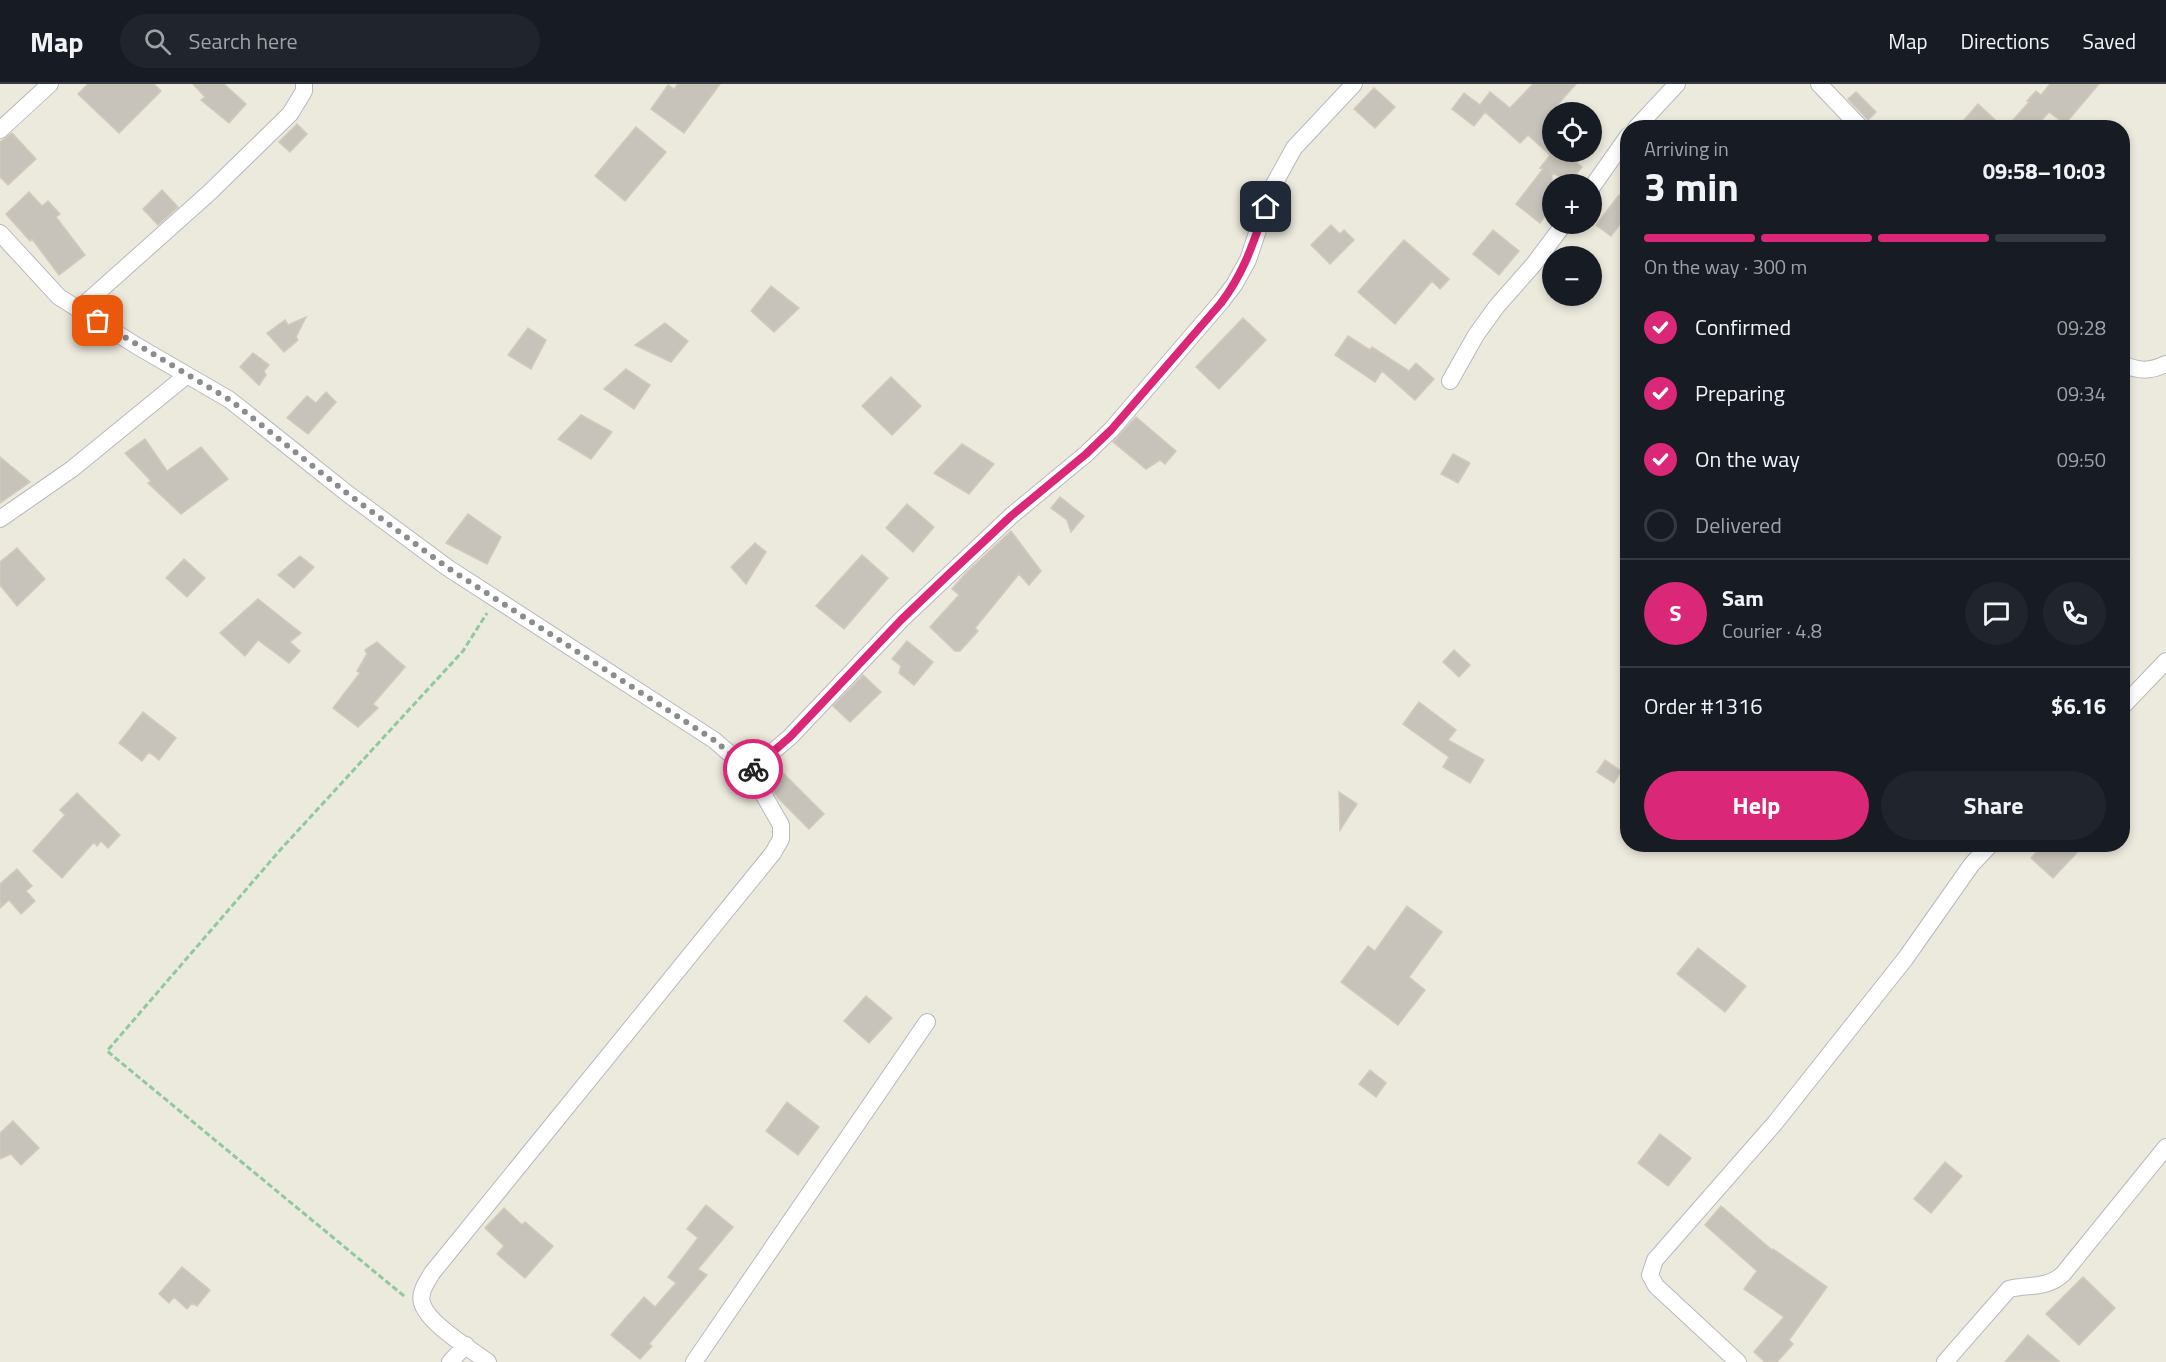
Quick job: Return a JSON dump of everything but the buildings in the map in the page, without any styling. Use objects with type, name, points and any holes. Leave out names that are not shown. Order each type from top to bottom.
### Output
[{"type":"street","points":[[0,130],[50,84]]},
{"type":"street","points":[[79,309],[209,193],[290,114],[304,91],[304,84]]},
{"type":"street","points":[[750,771],[790,737],[901,620],[1011,516],[1086,454],[1111,430],[1234,285],[1248,260],[1272,188],[1294,148],[1354,84]]},
{"type":"street","points":[[1643,120],[1677,84]]},
{"type":"street","points":[[1819,84],[1854,120]]},
{"type":"street","points":[[1601,174],[1620,147]]},
{"type":"street","points":[[0,233],[59,297],[230,400],[348,494],[448,568],[714,740],[750,771],[781,825],[780,839],[773,853],[447,1255],[423,1288],[422,1303],[431,1318],[488,1362]]},
{"type":"street","points":[[1450,381],[1476,335],[1497,306],[1556,234]]},
{"type":"street","points":[[2130,367],[2147,371],[2166,364]]},
{"type":"street","points":[[0,519],[72,470],[187,375]]},
{"type":"street","points":[[2130,699],[2166,662]]},
{"type":"street","points":[[1738,1362],[1656,1286],[1650,1275],[1655,1260],[1775,1123],[1905,959],[1972,864],[1983,852]]},
{"type":"street","points":[[694,1362],[927,1022]]},
{"type":"street","points":[[1945,1362],[2009,1289],[2044,1286],[2063,1274],[2166,1147]]},
{"type":"street","points":[[450,1362],[466,1345]]},
{"type":"path","points":[[404,1296],[107,1051],[281,849],[462,651],[496,599]]},
{"type":"way so far","points":[[98,321],[230,400],[348,494],[448,568],[714,740],[750,771],[753,769]]},
{"type":"route","points":[[753,769],[790,737],[901,620],[948,575],[1011,516],[1086,454],[1111,430],[1234,285],[1248,260],[1266,207]]}]
